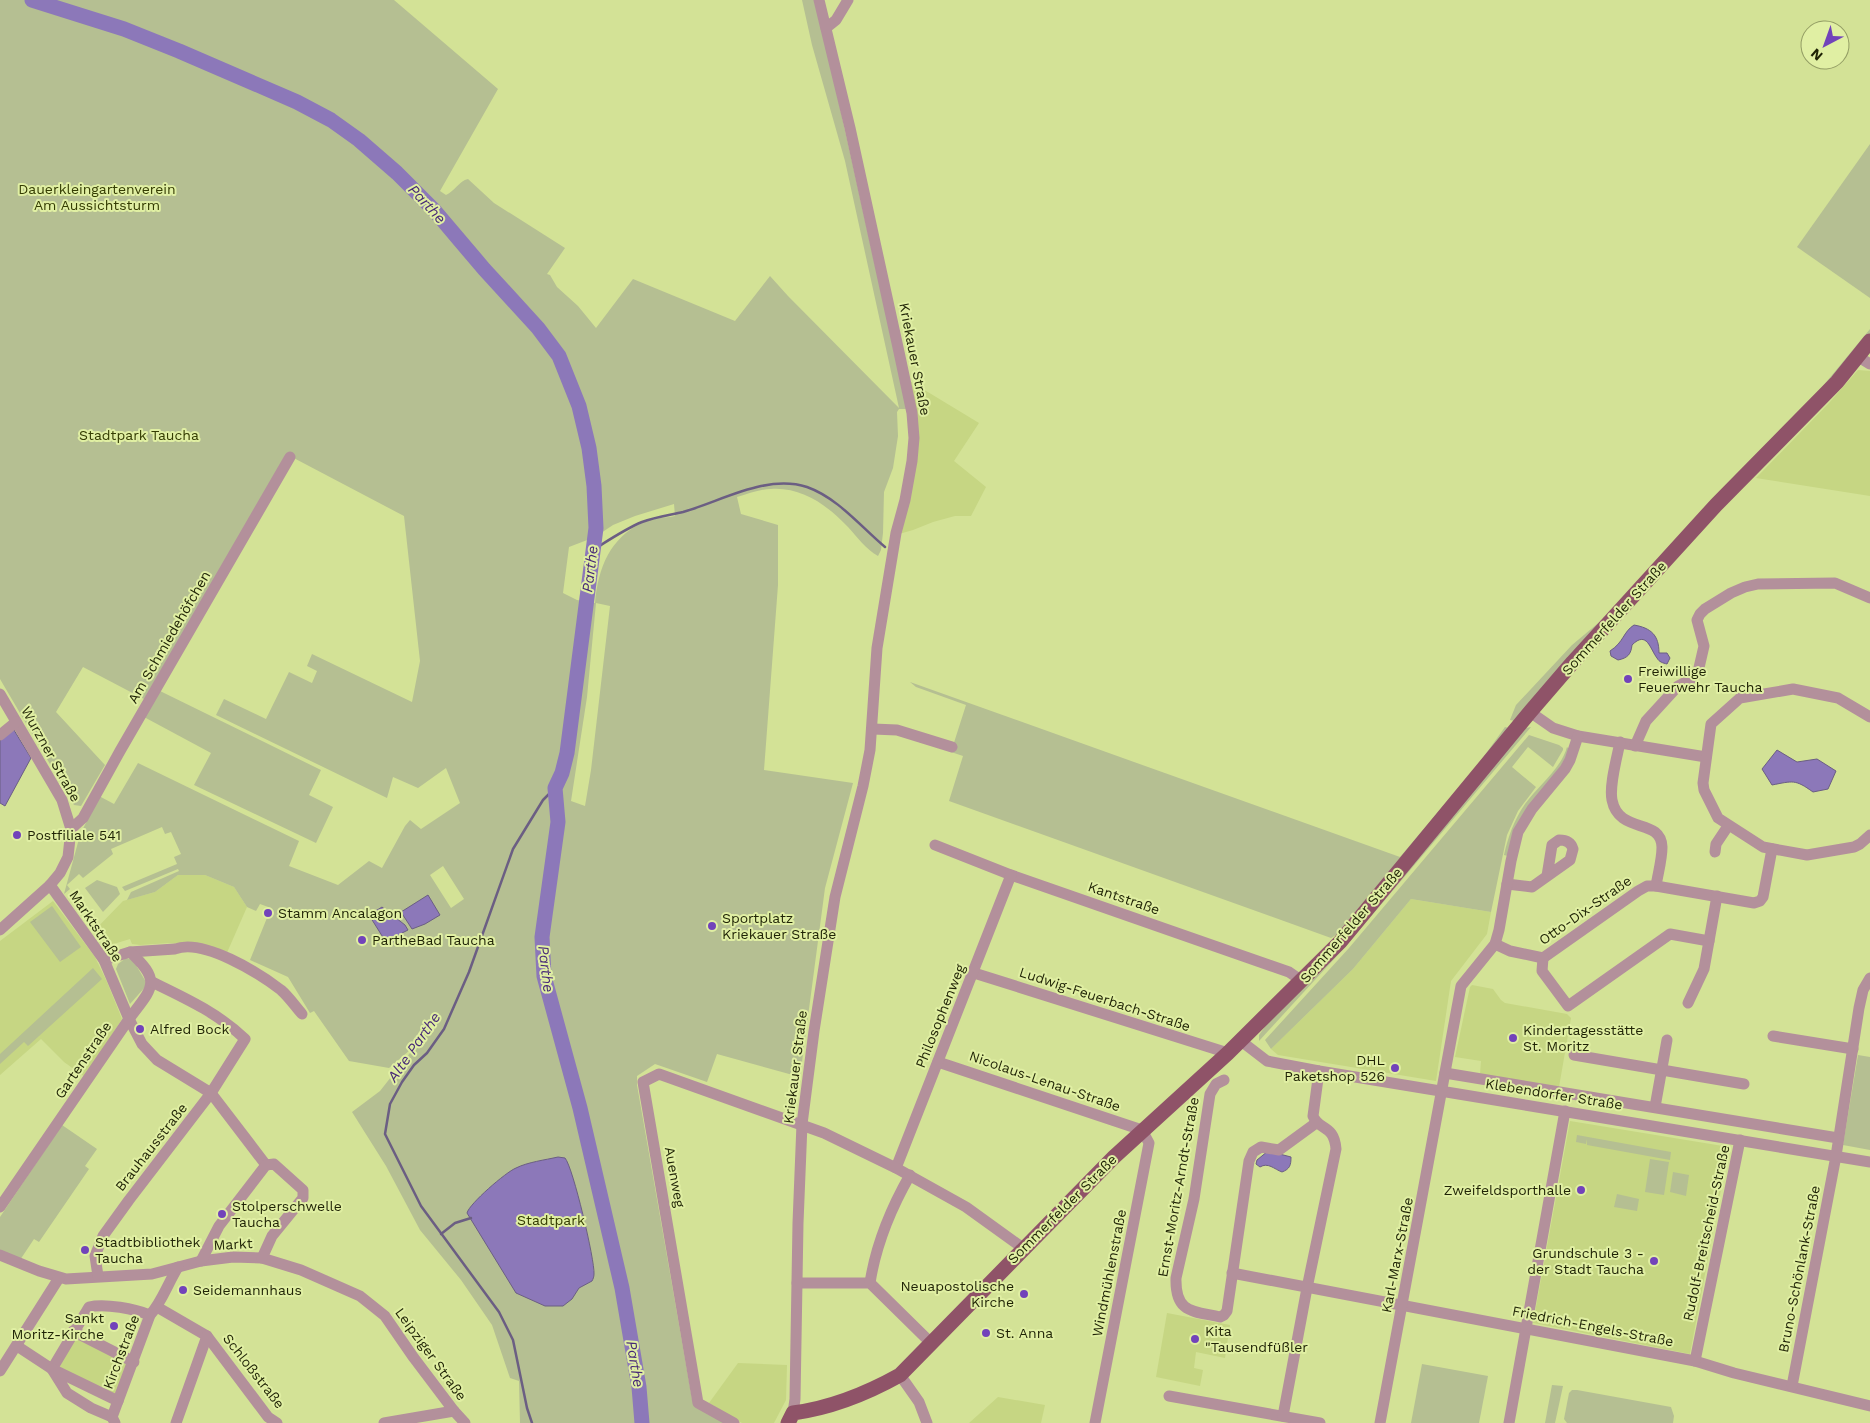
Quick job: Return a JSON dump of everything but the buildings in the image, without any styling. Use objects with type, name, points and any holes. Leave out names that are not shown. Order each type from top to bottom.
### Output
[{"type":"main road","name":"Sommerfelder Straße","points":[[790,1418],[859,1396],[900,1375],[1023,1248],[1142,1130],[1241,1041],[1302,981],[1340,942],[1530,712],[1716,505],[1822,398],[1864,360],[1870,341]]},
{"type":"street","name":"Kriekauer Straße","points":[[790,1418],[796,1399],[797,1282],[802,1124],[817,1006],[835,896],[863,786],[873,729],[877,648],[896,533],[905,500],[912,461],[914,438],[912,413],[899,352],[850,128],[819,0]]},
{"type":"street","points":[[826,28],[836,20],[848,0]]},
{"type":"street","name":"Am Schmiedehöfchen","points":[[71,829],[83,818],[290,457]]},
{"type":"street","points":[[1636,746],[1646,721],[1678,686],[1693,678],[1698,672],[1704,646],[1697,620],[1704,609],[1731,593],[1758,584],[1835,583],[1870,598]]},
{"type":"street","points":[[1870,718],[1838,698],[1793,689],[1740,698],[1711,724],[1703,776],[1704,790],[1718,818],[1758,845],[1813,855],[1854,847],[1870,835]]},
{"type":"street","name":"Wurzner Straße","points":[[0,694],[62,800],[71,829],[67,860],[60,873],[50,885],[0,930]]},
{"type":"street","points":[[1530,712],[1553,728],[1578,736],[1706,757]]},
{"type":"street","points":[[0,735],[16,722]]},
{"type":"street","points":[[873,729],[897,730],[952,747]]},
{"type":"street","points":[[1495,944],[1514,848],[1523,822],[1565,769],[1578,736]]},
{"type":"street","points":[[1620,742],[1611,798],[1615,809],[1623,819],[1650,828],[1661,841],[1656,886]]},
{"type":"street","points":[[1714,852],[1716,844],[1728,826]]},
{"type":"street","name":"Kantstraße","points":[[934,845],[1011,875],[1289,972],[1302,981]]},
{"type":"street","name":"Otto-Dix-Straße","points":[[1495,944],[1510,951],[1543,958],[1647,886],[1754,903],[1760,901],[1763,897],[1772,849]]},
{"type":"street","name":"Philosophenweg","points":[[896,1168],[1011,875]]},
{"type":"street","points":[[1507,884],[1532,887],[1547,876]]},
{"type":"street","name":"Marktstraße","points":[[50,885],[104,960],[129,1019],[142,1044],[157,1060],[210,1093],[266,1164]]},
{"type":"street","points":[[1688,1003],[1704,969],[1717,896]]},
{"type":"street","points":[[1543,958],[1542,971],[1568,1006],[1670,934],[1709,941]]},
{"type":"street","name":"Karl-Marx-Straße","points":[[1380,1423],[1462,986],[1495,944]]},
{"type":"street","points":[[104,960],[130,952],[181,946],[203,948],[260,976],[282,991],[302,1014]]},
{"type":"street","points":[[130,952],[142,963],[152,982]]},
{"type":"street","name":"Ludwig-Feuerbach-Straße","points":[[974,973],[1228,1053]]},
{"type":"street","name":"Bruno-Schönlank-Straße","points":[[1792,1386],[1836,1156],[1861,996],[1870,978]]},
{"type":"street","name":"Gartenstraße","points":[[0,1207],[151,989],[152,982]]},
{"type":"street","name":"Brauhausstraße","points":[[98,1276],[94,1256],[103,1236],[210,1093],[245,1039],[224,1020],[152,982]]},
{"type":"street","points":[[1773,1036],[1853,1049]]},
{"type":"street","points":[[1654,1107],[1667,1040]]},
{"type":"street","name":"Klebendorfer Straße","points":[[1241,1041],[1266,1061],[1442,1092],[1870,1162]]},
{"type":"street","points":[[1574,1055],[1744,1084]]},
{"type":"street","name":"Nicolaus-Lenau-Straße","points":[[938,1062],[1142,1130]]},
{"type":"street","points":[[1283,1416],[1336,1148],[1330,1131],[1316,1123],[1312,1113],[1319,1071]]},
{"type":"street","name":"Klebendorfer Straße","points":[[1445,1073],[1838,1138]]},
{"type":"street","name":"Auenweg","points":[[734,1423],[698,1403],[643,1082],[659,1074],[802,1124]]},
{"type":"street","name":"Ernst-Moritz-Arndt-Straße","points":[[1224,1080],[1216,1084],[1210,1094],[1194,1199],[1176,1278],[1176,1290],[1179,1299],[1192,1312],[1222,1317],[1227,1311],[1251,1156],[1261,1147],[1279,1150],[1316,1123]]},
{"type":"street","points":[[1509,1423],[1565,1111]]},
{"type":"street","points":[[802,1124],[896,1168],[966,1207],[1023,1248]]},
{"type":"street","name":"Windmühlenstraße","points":[[1095,1423],[1149,1142],[1142,1130]]},
{"type":"street","name":"Rudolf-Breitscheid-Straße","points":[[1695,1361],[1740,1140]]},
{"type":"street","name":"Markt","points":[[59,1278],[152,1274],[201,1261],[234,1257],[262,1258],[272,1236],[304,1198],[303,1190],[274,1164],[266,1164],[219,1226],[201,1261]]},
{"type":"street","points":[[870,1283],[881,1236],[890,1212],[910,1176]]},
{"type":"street","points":[[0,1255],[59,1278],[0,1371]]},
{"type":"street","name":"Leipziger Straße","points":[[262,1258],[301,1270],[332,1283],[360,1296],[377,1308],[392,1324],[414,1358],[465,1423]]},
{"type":"street","name":"Kirchstraße","points":[[113,1420],[118,1402],[154,1311],[178,1267]]},
{"type":"street","points":[[1232,1273],[1307,1288]]},
{"type":"street","points":[[152,1274],[164,1291]]},
{"type":"street","points":[[797,1282],[870,1283],[931,1343]]},
{"type":"street","name":"Friedrich-Engels-Straße","points":[[1307,1288],[1695,1361],[1870,1406]]},
{"type":"street","name":"Schloßstraße","points":[[52,1369],[89,1307],[97,1305],[154,1311],[207,1336],[271,1421]]},
{"type":"street","points":[[73,1331],[134,1362]]},
{"type":"street","points":[[176,1423],[207,1336]]},
{"type":"street","points":[[16,1346],[52,1369],[118,1402]]},
{"type":"street","points":[[52,1369],[67,1393],[113,1420]]},
{"type":"street","points":[[900,1375],[919,1402],[927,1423]]},
{"type":"street","points":[[1169,1396],[1320,1423]]},
{"type":"street","points":[[384,1423],[454,1411]]},
{"type":"shaded area","points":[[1858,370],[1870,371],[1870,496],[1756,478],[1829,403]]},
{"type":"shaded area","points":[[908,380],[979,423],[954,461],[986,487],[971,516],[955,516],[899,534],[910,496],[918,453]]},
{"type":"shaded area","points":[[1634,625],[1645,628],[1653,633],[1659,647],[1659,653],[1667,653],[1670,658],[1667,664],[1659,660],[1648,642],[1641,639],[1632,645],[1627,657],[1618,660],[1611,656],[1610,651]]},
{"type":"shaded area","points":[[14,730],[31,758],[5,806],[0,803],[0,741],[4,734]]},
{"type":"shaded area","points":[[1777,750],[1797,762],[1817,759],[1836,771],[1828,789],[1813,792],[1794,782],[1772,785],[1762,769]]},
{"type":"shaded area","points":[[178,875],[205,875],[234,887],[247,907],[226,955],[197,945],[170,943],[140,945],[132,944],[130,939],[104,947],[93,932],[123,901],[155,892]]},
{"type":"shaded area","points":[[428,895],[440,915],[412,929],[401,912]]},
{"type":"shaded area","points":[[1411,899],[1491,912],[1487,934],[1451,981],[1436,1081],[1278,1055],[1271,1049],[1353,969]]},
{"type":"shaded area","points":[[53,901],[95,957],[122,1019],[85,1077],[64,1062],[41,1039],[0,1075],[0,941]]},
{"type":"shaded area","points":[[382,907],[405,925],[408,930],[402,933],[403,935],[399,937],[400,939],[391,943],[388,938],[384,939],[369,915]]},
{"type":"shaded area","name":"Kindertagesstätte St. Moritz","points":[[1472,985],[1493,989],[1505,1003],[1567,1014],[1571,1018],[1559,1087],[1480,1074],[1481,1061],[1455,1057]]},
{"type":"shaded area","points":[[1570,1121],[1729,1147],[1690,1354],[1533,1323]]},
{"type":"shaded area","points":[[1268,1151],[1291,1157],[1290,1164],[1285,1171],[1282,1172],[1268,1166],[1260,1167],[1256,1164],[1257,1160]]},
{"type":"shaded area","points":[[558,1157],[565,1158],[573,1178],[587,1234],[594,1275],[592,1281],[579,1288],[572,1299],[563,1306],[545,1306],[516,1293],[467,1213],[481,1196],[511,1171],[526,1164]]},
{"type":"shaded area","name":"Kita \"Tausendfüßler","points":[[1167,1313],[1230,1325],[1225,1358],[1196,1352],[1194,1368],[1203,1370],[1200,1386],[1156,1377]]},
{"type":"shaded area","points":[[74,1337],[130,1364],[114,1397],[58,1370]]},
{"type":"shaded area","points":[[738,1363],[787,1365],[786,1400],[774,1423],[742,1423],[709,1403]]},
{"type":"shaded area","points":[[998,1397],[1045,1405],[1041,1423],[969,1423]]},
{"type":"green space","points":[[0,0],[394,0],[498,89],[440,191],[446,195],[468,179],[494,203],[565,248],[547,274],[550,275],[557,287],[578,306],[596,328],[633,279],[735,321],[770,276],[899,408],[845,161],[812,45],[802,0],[816,0],[907,409],[899,409],[897,412],[898,436],[893,468],[884,492],[883,533],[881,550],[878,556],[823,505],[803,494],[782,489],[771,489],[737,497],[741,514],[778,525],[778,585],[764,770],[853,783],[825,888],[800,1077],[717,1054],[707,1082],[655,1064],[637,1076],[637,1085],[692,1399],[724,1423],[520,1423],[519,1381],[510,1378],[492,1325],[461,1280],[420,1230],[386,1166],[352,1112],[380,1091],[417,1044],[389,1068],[349,1061],[314,1011],[310,1013],[288,977],[250,960],[271,908],[260,904],[256,911],[247,907],[234,887],[205,875],[178,875],[155,892],[127,900],[131,892],[179,871],[178,869],[125,891],[122,887],[177,864],[174,857],[181,854],[171,832],[165,834],[162,827],[111,849],[113,854],[83,878],[79,874],[67,885],[70,889],[64,894],[80,835],[99,796],[114,804],[138,763],[299,841],[289,866],[338,885],[369,861],[382,868],[410,820],[421,829],[460,803],[446,768],[418,788],[393,777],[387,798],[216,715],[224,699],[266,719],[289,672],[312,683],[317,671],[307,666],[312,654],[412,702],[420,661],[404,516],[288,455],[144,699],[83,667],[56,712],[105,765],[81,806],[74,805],[0,679]],"holes":[[[674,504],[675,516],[644,522],[632,528],[614,545],[599,578],[595,603],[577,600],[563,593],[569,547],[595,537],[613,525]],[[596,603],[610,606],[585,806],[571,801],[587,697]],[[443,866],[464,899],[451,908],[430,875]]]},
{"type":"green space","points":[[1870,144],[1870,298],[1797,247]]},
{"type":"green space","points":[[1870,329],[1870,333],[1833,379],[1515,721],[1510,720],[1516,705],[1572,645],[1609,614],[1818,392]]},
{"type":"green space","points":[[910,682],[1400,857],[1477,766],[1505,727],[1509,728],[1336,935],[1331,938],[949,801],[963,756],[951,752],[966,705],[916,687]]},
{"type":"green space","points":[[160,691],[321,770],[309,795],[333,807],[316,843],[194,785],[211,753],[144,717]]},
{"type":"green space","points":[[1531,727],[1346,946],[1259,1041],[1259,1035],[1267,1024],[1526,728]]},
{"type":"green space","points":[[1529,735],[1559,745],[1563,750],[1553,767],[1528,747],[1512,767],[1536,787],[1518,811],[1507,835],[1491,912],[1411,899],[1353,969],[1271,1049],[1265,1040],[1349,948]]},
{"type":"green space","points":[[1567,747],[1570,750],[1508,856],[1504,855],[1507,842],[1521,810],[1530,797],[1555,770]]},
{"type":"green space","points":[[97,880],[117,887],[120,894],[103,912],[85,888]]},
{"type":"green space","points":[[52,906],[81,947],[60,962],[30,922]]},
{"type":"green space","points":[[126,958],[133,960],[146,982],[146,986],[130,1004],[116,969],[118,964]]},
{"type":"green space","points":[[93,968],[102,979],[28,1046],[24,1042],[0,1064],[0,1054]]},
{"type":"green space","points":[[1858,1055],[1870,1057],[1870,1150],[1843,1145]]},
{"type":"green space","points":[[62,1125],[97,1149],[85,1166],[89,1169],[39,1242],[34,1239],[20,1260],[0,1250],[0,1217]]},
{"type":"green space","points":[[1577,1135],[1671,1152],[1670,1160],[1587,1145],[1587,1139],[1586,1144],[1576,1142]]},
{"type":"green space","points":[[1650,1159],[1669,1162],[1664,1195],[1645,1192]]},
{"type":"green space","points":[[1673,1172],[1689,1175],[1686,1196],[1670,1192]]},
{"type":"green space","points":[[1617,1194],[1639,1199],[1637,1211],[1614,1207]]},
{"type":"green space","points":[[1422,1364],[1488,1376],[1479,1423],[1411,1423]]},
{"type":"green space","points":[[1552,1385],[1563,1386],[1555,1423],[1545,1423]]},
{"type":"green space","points":[[1572,1390],[1671,1407],[1674,1416],[1673,1423],[1567,1423],[1564,1419],[1569,1393]]},
{"type":"waterway","name":"Parthe","points":[[32,0],[124,29],[179,51],[297,102],[331,120],[359,140],[397,173],[434,210],[484,269],[538,328],[559,356],[579,406],[589,448],[594,486],[596,528],[567,753],[562,773],[555,788],[558,822],[542,937],[544,976],[580,1108],[622,1288],[639,1387],[642,1423]]},
{"type":"waterway","points":[[593,550],[623,531],[642,522],[683,512],[744,490],[776,484],[792,484],[807,487],[829,498],[885,547]]},
{"type":"waterway","name":"Alte Parthe","points":[[532,1423],[527,1408],[513,1340],[499,1312],[421,1206],[385,1134],[390,1104],[402,1082],[414,1065],[427,1053],[444,1029],[469,972],[513,849],[543,800],[555,788]]},
{"type":"waterway","points":[[441,1234],[455,1223],[471,1218]]},
{"type":"place","name":"Freiwillige Feuerwehr Taucha","points":[[1628,679]]},
{"type":"place","name":"Postfiliale 541","points":[[17,835]]},
{"type":"place","name":"Stamm Ancalagon","points":[[268,913]]},
{"type":"place","name":"Sportplatz Kriekauer Straße","points":[[712,926]]},
{"type":"place","name":"PartheBad Taucha","points":[[362,940]]},
{"type":"place","name":"Alfred Bock","points":[[140,1029]]},
{"type":"place","name":"Kindertagesstätte St. Moritz","points":[[1513,1038]]},
{"type":"place","name":"DHL Paketshop 526","points":[[1395,1068]]},
{"type":"place","name":"Zweifeldsporthalle","points":[[1581,1190]]},
{"type":"place","name":"Stolperschwelle Taucha","points":[[222,1214]]},
{"type":"place","name":"Stadtbibliothek Taucha","points":[[85,1250]]},
{"type":"place","name":"Grundschule 3 - der Stadt Taucha","points":[[1654,1261]]},
{"type":"place","name":"Seidemannhaus","points":[[183,1290]]},
{"type":"place","name":"Neuapostolische Kirche","points":[[1024,1294]]},
{"type":"place","name":"Sankt Moritz-Kirche","points":[[114,1326]]},
{"type":"place","name":"St. Anna","points":[[986,1333]]},
{"type":"place","name":"Kita \"Tausendfüßler","points":[[1195,1339]]},
{"type":"park label","name":"Dauerkleingartenverein Am Aussichtsturm","points":[[97,197]]},
{"type":"park label","name":"Stadtpark Taucha","points":[[139,435]]},
{"type":"park label","name":"Stadtpark","points":[[551,1220]]}]
